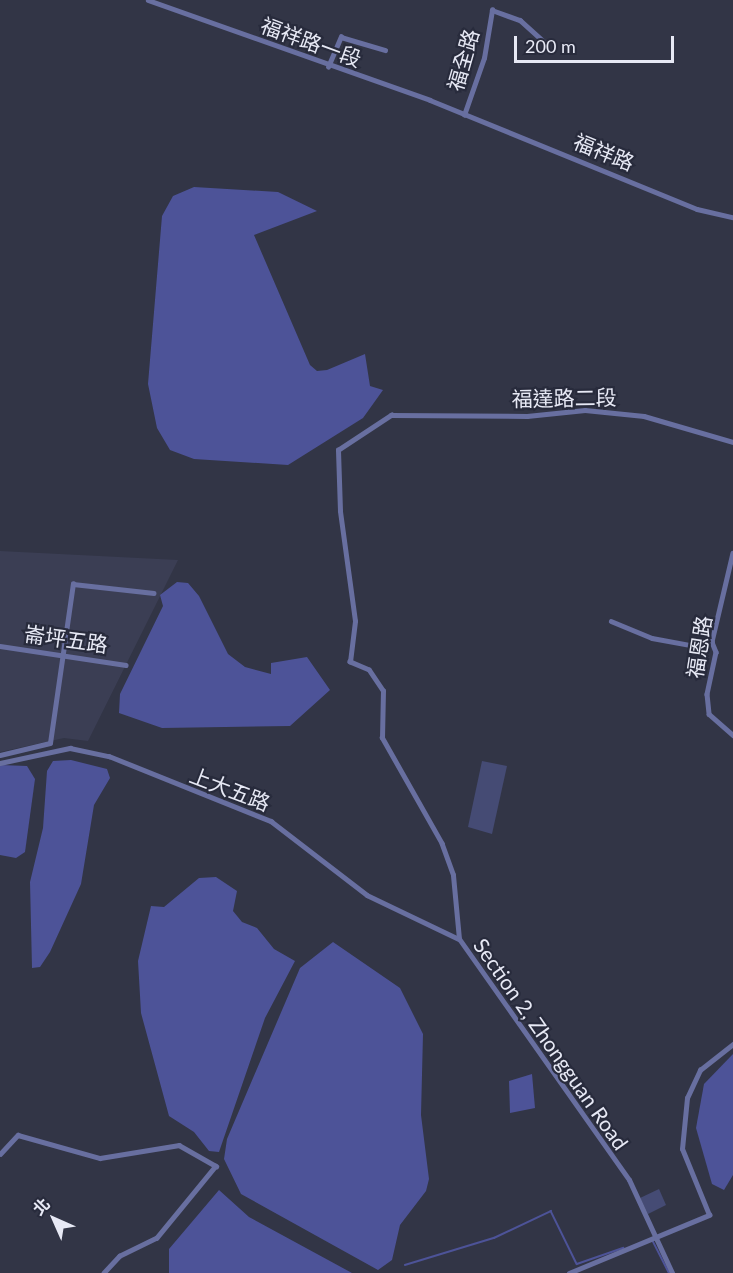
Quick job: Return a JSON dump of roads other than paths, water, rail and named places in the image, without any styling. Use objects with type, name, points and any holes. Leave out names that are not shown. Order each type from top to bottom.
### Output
[{"type":"street","name":"福祥路一段","points":[[148,0],[464,115]]},
{"type":"street","name":"福全路","points":[[464,115],[484,58],[492,10],[520,20],[547,44]]},
{"type":"street","points":[[328,67],[341,37],[385,50]]},
{"type":"street","name":"福祥路","points":[[464,115],[697,209],[733,217]]},
{"type":"street","name":"福達路二段","points":[[391,415],[613,411],[733,440]]},
{"type":"street","name":"Section 2, Zhongguan Road","points":[[391,415],[338,450],[340,511],[355,621],[350,662],[369,670],[383,691],[382,738],[442,844],[453,875],[459,939],[629,1180],[672,1273]]},
{"type":"street","name":"福恩路","points":[[733,554],[712,642],[709,714],[733,735]]},
{"type":"street","points":[[0,755],[41,748],[50,742],[73,584],[154,593]]},
{"type":"street","points":[[611,621],[652,638],[701,647],[712,642]]},
{"type":"street","name":"崙坪五路","points":[[0,646],[126,665]]},
{"type":"street","points":[[41,748],[49,753]]},
{"type":"street","name":"上大五路","points":[[0,763],[70,748],[109,756],[258,815],[367,895],[459,939]]},
{"type":"street","points":[[569,1273],[656,1241],[709,1215],[682,1149],[687,1098],[700,1070],[733,1044]]},
{"type":"street","points":[[0,1154],[14,1135],[100,1158],[179,1145],[216,1166],[157,1238],[120,1256],[104,1273]]},
{"type":"waterway","points":[[405,1265],[494,1238],[551,1211],[577,1264],[623,1248]]},
{"type":"waterway","points":[[652,1239],[669,1273]]}]
